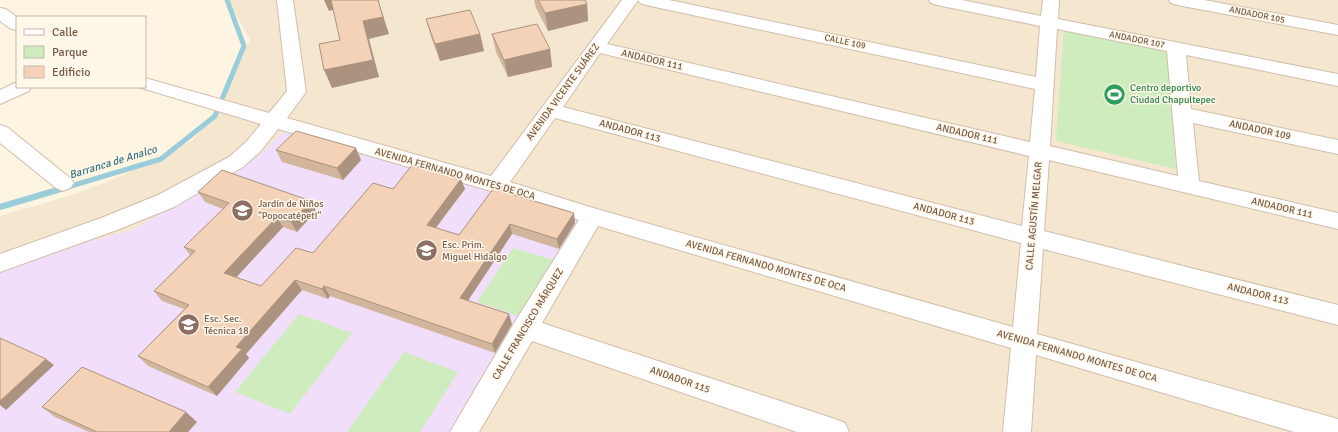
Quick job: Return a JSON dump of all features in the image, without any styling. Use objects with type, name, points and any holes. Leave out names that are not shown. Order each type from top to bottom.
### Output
[{"type":"street","points":[[0,263],[109,224],[166,201],[236,162],[253,147],[297,92],[286,0]]},
{"type":"street","name":"AVENIDA VICENTE SUÁREZ","points":[[496,184],[630,0]]},
{"type":"street","name":"CALLE 109","points":[[646,0],[1044,85]]},
{"type":"street","name":"ANDADOR 107","points":[[937,0],[1338,80]]},
{"type":"street","name":"CALLE AGUSTÍN MELGAR","points":[[1017,432],[1051,0]]},
{"type":"street","name":"ANDADOR 105","points":[[1177,0],[1338,30]]},
{"type":"street","name":"ANDADOR 111","points":[[596,47],[1338,221]]},
{"type":"street","points":[[1176,48],[1189,186]]},
{"type":"street","name":"AVENIDA FERNANDO MONTES DE OCA","points":[[146,84],[496,184],[593,216],[1338,432]]},
{"type":"street","points":[[0,98],[20,88]]},
{"type":"street","name":"ANDADOR 113","points":[[550,110],[1032,237],[1338,315]]},
{"type":"street","name":"ANDADOR 109","points":[[1183,114],[1338,147]]},
{"type":"street","points":[[0,132],[64,183]]},
{"type":"street","name":"CALLE FRANCISCO MÁRQUEZ","points":[[464,432],[593,216]]},
{"type":"street","name":"ANDADOR 115","points":[[525,328],[835,432]]},
{"type":"shaded area","points":[[228,0],[1338,0],[1338,432],[0,432],[0,216],[72,195],[117,178],[193,140],[219,106],[250,40]]},
{"type":"shaded area","points":[[284,131],[590,220],[462,432],[0,432],[0,267],[134,229],[256,158]]},
{"type":"green space","name":"Centro deportivo Ciudad Chapultepec","points":[[1064,26],[1167,46],[1176,169],[1056,141]]},
{"type":"green space","points":[[513,248],[553,260],[518,316],[477,302]]},
{"type":"green space","points":[[299,314],[352,333],[290,414],[235,392]]},
{"type":"green space","points":[[404,352],[458,372],[420,432],[347,432]]},
{"type":"building","points":[[331,0],[378,0],[383,17],[363,21],[373,60],[324,70],[319,44],[340,40]]},
{"type":"building","points":[[538,0],[585,0],[587,4],[545,13]]},
{"type":"building","points":[[470,10],[480,34],[435,44],[426,19]]},
{"type":"building","points":[[537,24],[550,49],[504,60],[492,34]]},
{"type":"building","points":[[296,131],[356,148],[337,168],[276,150]]},
{"type":"building","points":[[412,165],[461,179],[427,225],[459,235],[496,185],[514,191],[511,194],[574,213],[557,239],[510,224],[460,298],[509,314],[492,344],[324,286],[322,289],[295,280],[236,347],[242,349],[208,387],[138,356],[189,305],[154,291],[195,251],[184,247],[229,203],[198,192],[222,170],[311,201],[291,222],[277,217],[224,273],[261,286],[296,248],[313,253],[373,183],[393,189]]},
{"type":"building","points":[[0,338],[46,359],[0,401]]},
{"type":"building","points":[[82,367],[186,412],[169,432],[97,432],[42,407]]},
{"type":"waterway","name":"Barranca de Analco","points":[[61,189],[161,159],[215,116],[244,46],[227,0]]},
{"type":"waterway","name":"Barranca de Analco","points":[[0,207],[64,188]]},
{"type":"place","name":"Centro deportivo Ciudad Chapultepec","points":[[1115,94]]},
{"type":"place","name":"Jardín de Niños \"Popocatépetl\"","points":[[243,210]]},
{"type":"place","name":"Esc. Prim. Miguel Hidalgo","points":[[427,251]]},
{"type":"place","name":"Esc. Sec. Técnica 18","points":[[189,325]]}]
